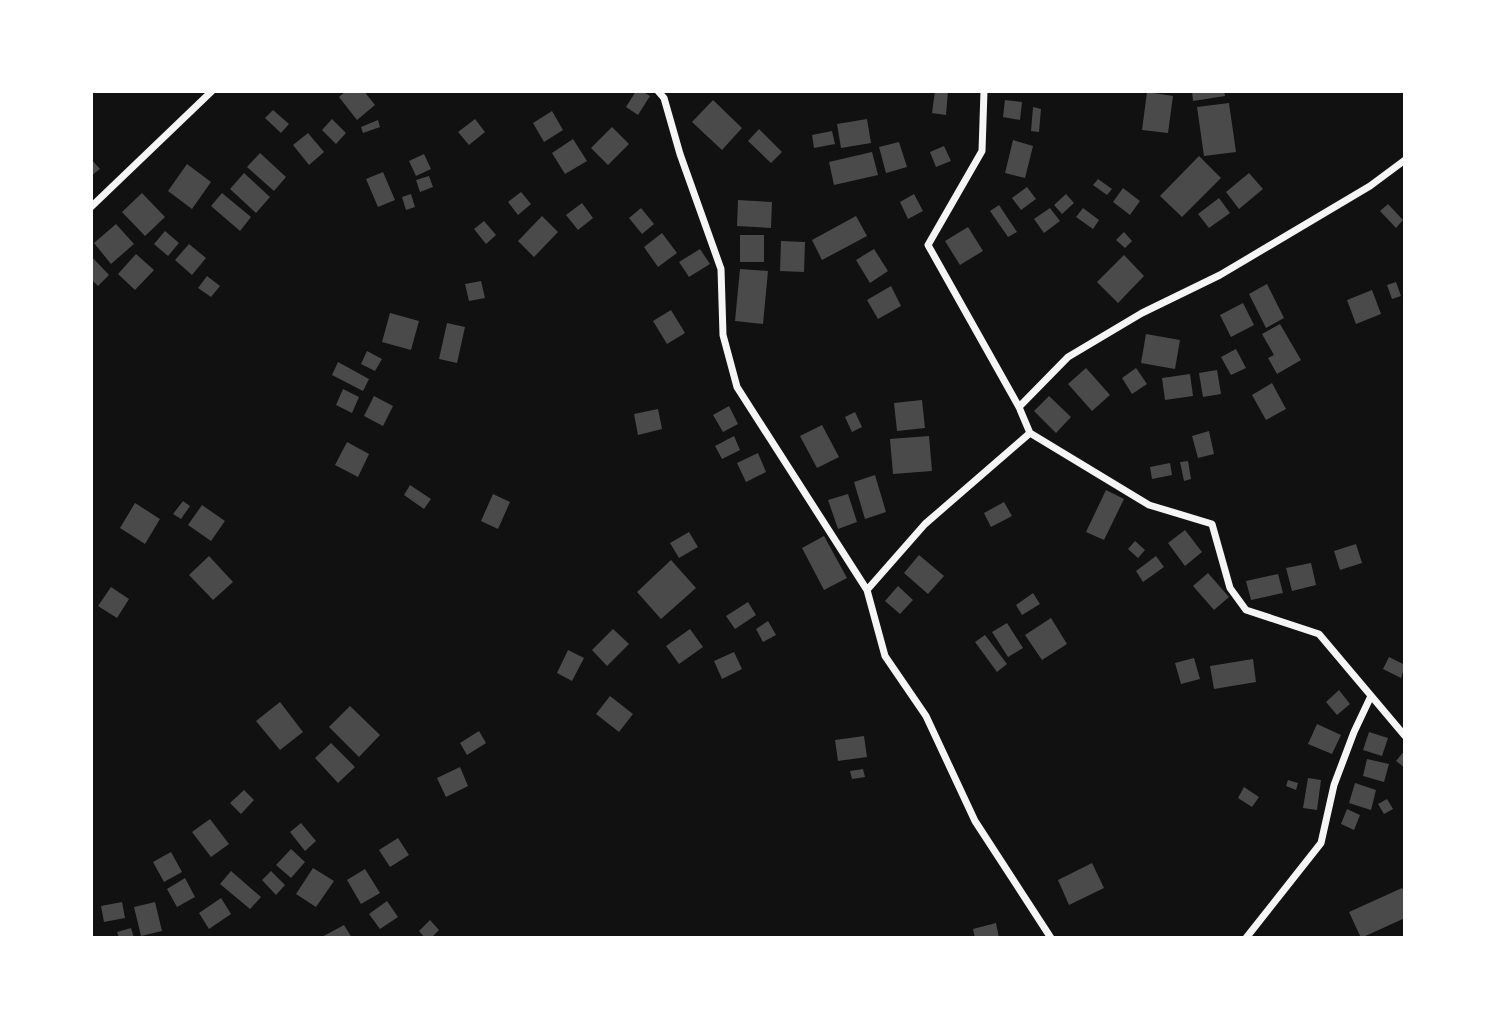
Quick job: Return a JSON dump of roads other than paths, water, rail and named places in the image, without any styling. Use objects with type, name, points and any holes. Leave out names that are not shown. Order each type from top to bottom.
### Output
[{"type":"street","points":[[91,207],[212,91]]},
{"type":"street","points":[[658,91],[664,98],[680,154],[721,269],[723,335],[737,387],[867,590],[885,656],[926,716],[975,821],[1051,938]]},
{"type":"street","points":[[984,91],[982,151],[928,245],[1019,407],[1030,433],[1149,505],[1212,524],[1230,588],[1246,610],[1319,634],[1405,736]]},
{"type":"street","points":[[1019,407],[1068,357],[1142,313],[1220,275],[1370,186],[1405,160]]},
{"type":"street","points":[[867,590],[925,524],[1030,433]]},
{"type":"street","points":[[1245,938],[1321,843],[1334,785],[1371,696]]}]
